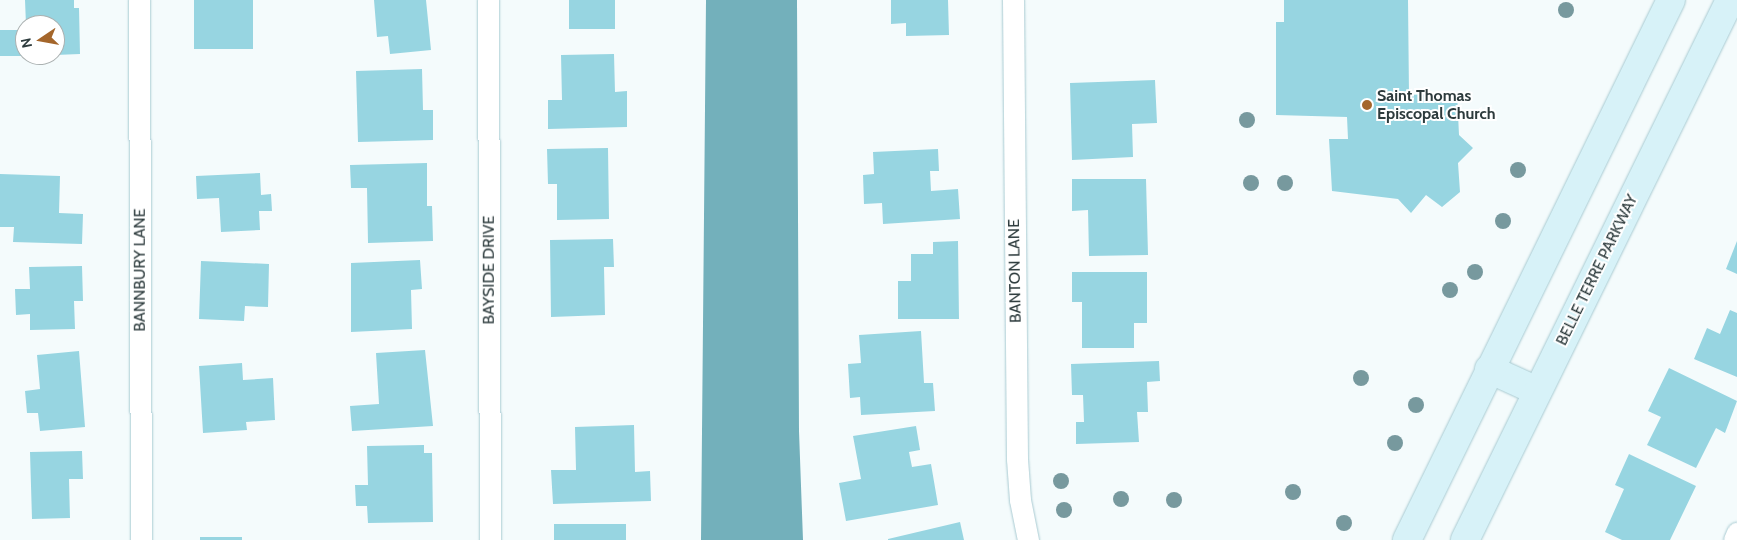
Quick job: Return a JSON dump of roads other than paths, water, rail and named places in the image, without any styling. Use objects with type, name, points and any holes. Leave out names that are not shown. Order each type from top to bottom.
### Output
[{"type":"main road","points":[[1407,540],[1671,0]]},
{"type":"main road","name":"BELLE TERRE PARKWAY","points":[[1465,540],[1730,0]]},
{"type":"main road","points":[[1490,369],[1537,391]]},
{"type":"street","name":"BANNBURY LANE","points":[[139,0],[141,540]]},
{"type":"street","name":"BAYSIDE DRIVE","points":[[488,0],[490,540]]},
{"type":"street","name":"BANTON LANE","points":[[1013,0],[1017,459],[1020,500],[1028,540]]},
{"type":"street","points":[[1734,540],[1737,533]]},
{"type":"water","points":[[706,0],[797,0],[799,431],[803,540],[701,540]]},
{"type":"place","name":"Saint Thomas Episcopal Church","points":[[1367,105]]}]
